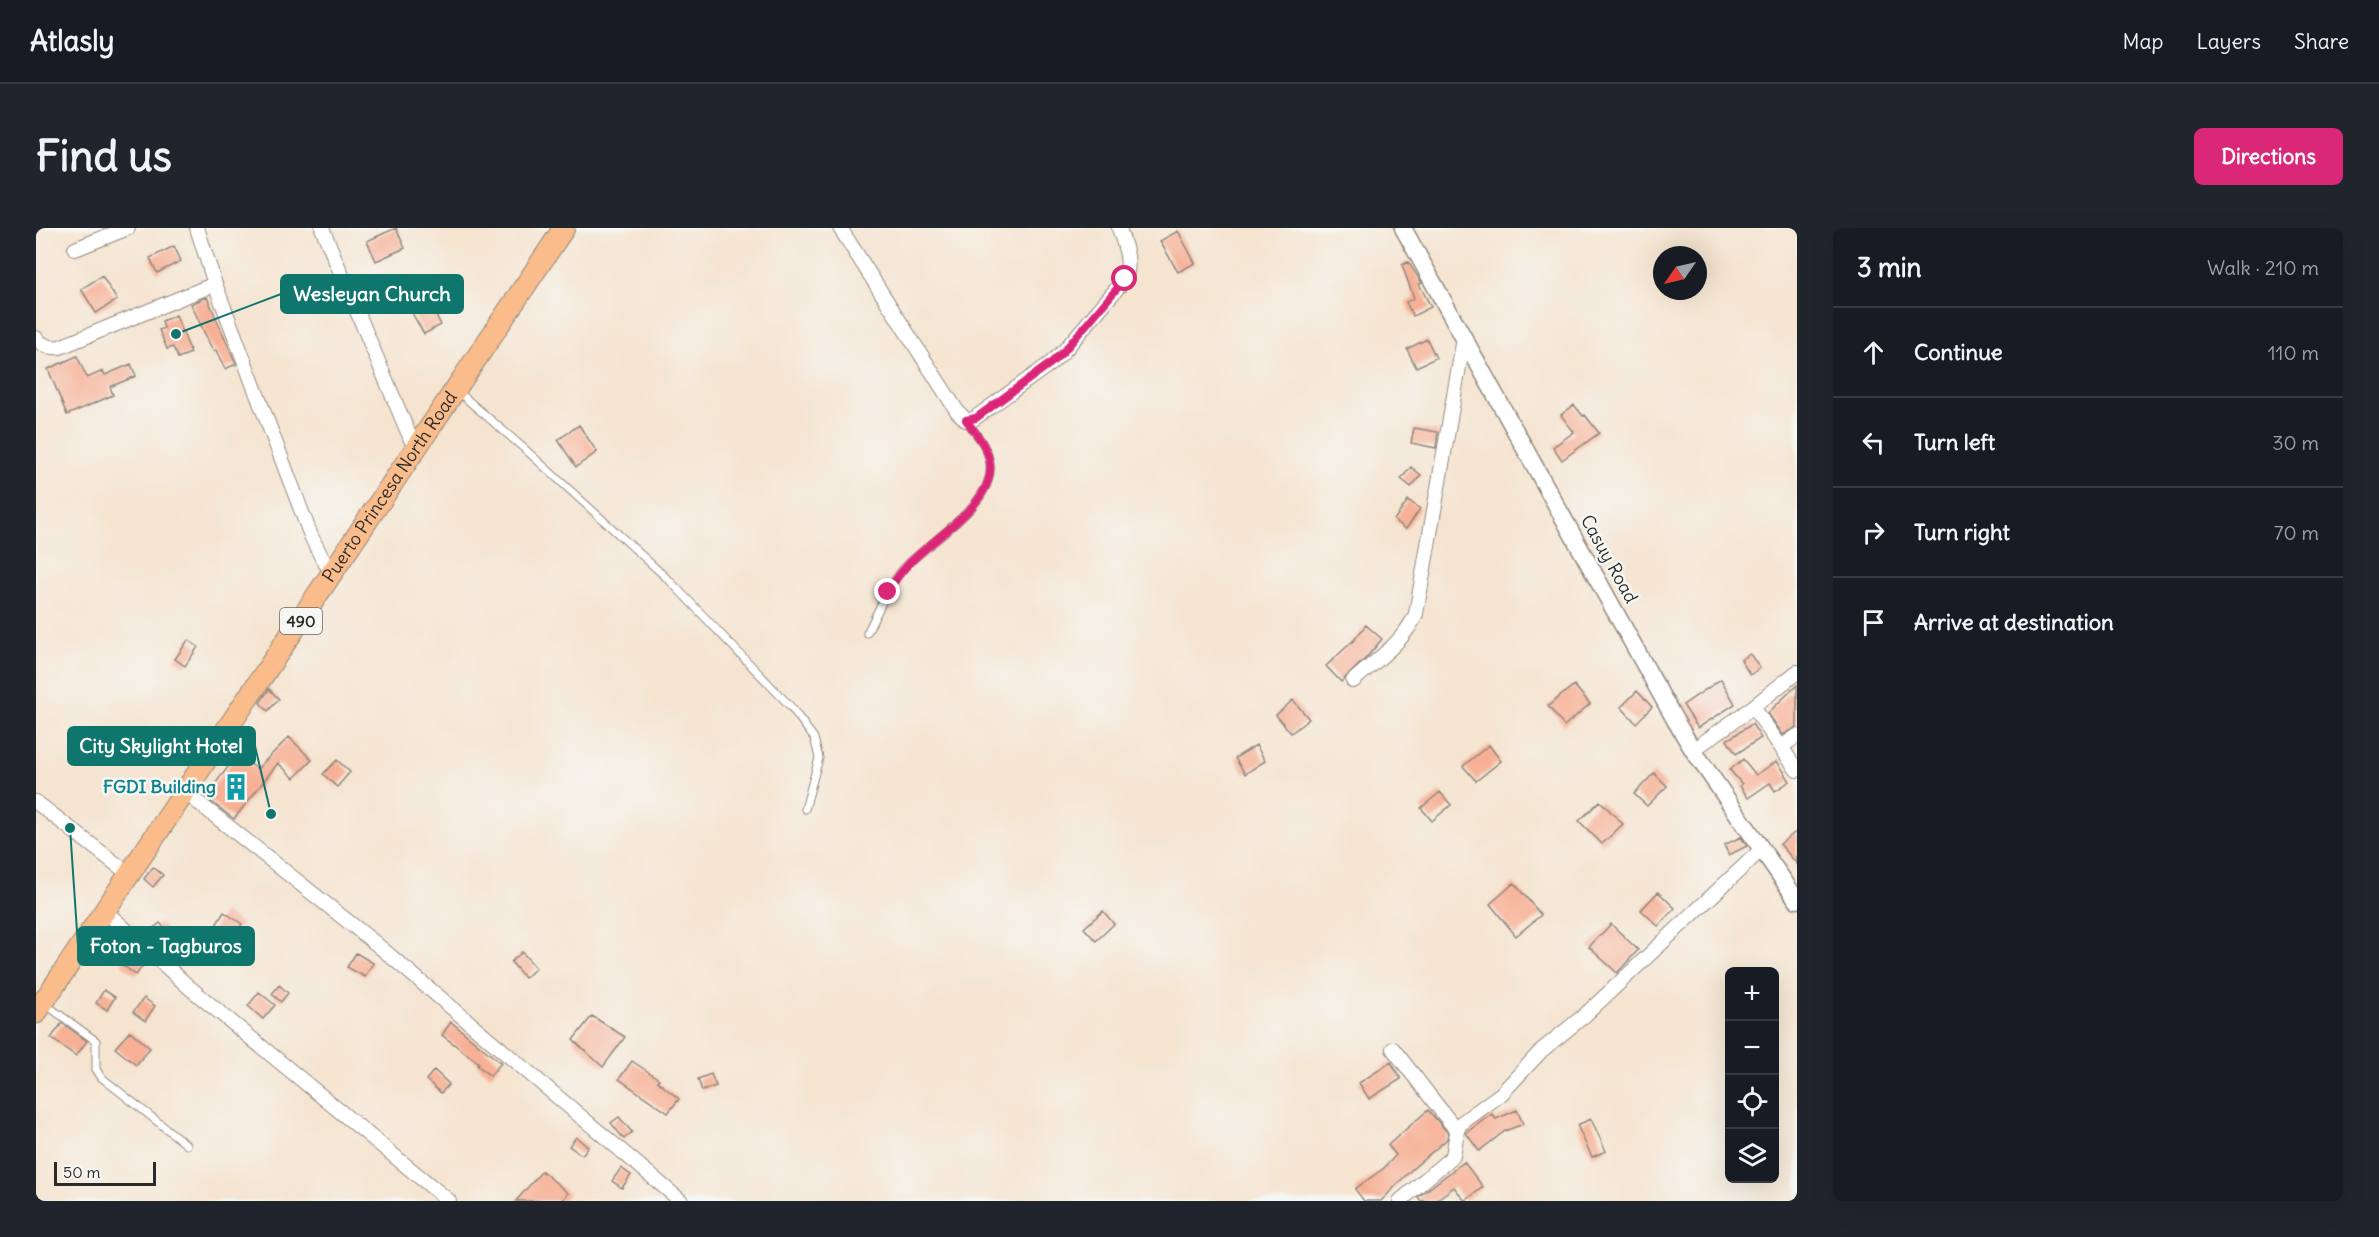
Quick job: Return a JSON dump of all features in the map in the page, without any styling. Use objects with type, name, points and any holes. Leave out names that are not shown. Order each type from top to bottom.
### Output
[{"type":"main road","name":"Puerto Princesa North Road","points":[[40,1008],[564,228]]},
{"type":"street","points":[[75,249],[128,228]]},
{"type":"street","points":[[197,228],[215,284],[311,536],[333,573]]},
{"type":"street","points":[[322,228],[415,449]]},
{"type":"street","points":[[840,228],[957,411],[966,420],[976,418],[1051,363],[1064,351],[1125,279],[1129,269],[1128,259],[1119,228]]},
{"type":"street","name":"Casuy Road","points":[[1403,228],[1693,750],[1797,900]]},
{"type":"street","points":[[36,338],[51,348],[60,347],[215,284]]},
{"type":"street","points":[[1353,681],[1403,636],[1416,614],[1464,338]]},
{"type":"street","points":[[1693,750],[1797,672]]},
{"type":"street","points":[[1753,707],[1797,770]]},
{"type":"street","points":[[1781,747],[1797,736]]},
{"type":"street","points":[[185,792],[375,943],[681,1201]]},
{"type":"street","points":[[36,801],[129,874]]},
{"type":"street","points":[[1400,1201],[1453,1156],[1457,1131],[1467,1117],[1501,1094],[1542,1050],[1593,1008],[1762,849]]},
{"type":"street","points":[[105,911],[190,988],[449,1201]]},
{"type":"street","points":[[1393,1049],[1457,1131]]},
{"type":"lane","points":[[455,390],[527,451],[670,582],[791,708],[814,738],[819,758],[805,809]]},
{"type":"lane","points":[[867,633],[904,568],[981,496],[989,480],[990,465],[986,448],[966,420]]},
{"type":"lane","points":[[40,1008],[96,1041],[96,1069],[101,1077],[187,1145]]},
{"type":"building","points":[[396,228],[405,248],[376,261],[367,241]]},
{"type":"building","points":[[1178,231],[1195,263],[1178,272],[1160,241]]},
{"type":"building","points":[[174,246],[181,261],[157,273],[150,258]]},
{"type":"building","points":[[1408,262],[1422,283],[1419,284],[1431,307],[1413,316],[1406,302],[1414,298],[1402,265]]},
{"type":"building","points":[[102,276],[117,300],[96,313],[81,289]]},
{"type":"building","points":[[425,294],[441,325],[424,334],[407,304]]},
{"type":"building","points":[[207,297],[236,364],[225,369],[216,350],[213,351],[191,304]]},
{"type":"building","points":[[176,315],[191,353],[178,358],[173,347],[167,349],[159,330],[164,328],[162,321]]},
{"type":"building","points":[[1427,339],[1436,358],[1416,367],[1407,349]]},
{"type":"building","points":[[77,356],[87,378],[103,371],[105,375],[131,364],[136,376],[110,387],[113,395],[67,415],[48,369]]},
{"type":"building","points":[[1574,405],[1599,433],[1562,460],[1553,447],[1574,432],[1561,415]]},
{"type":"building","points":[[579,425],[597,452],[576,467],[558,440]]},
{"type":"building","points":[[1414,428],[1438,432],[1436,448],[1411,443]]},
{"type":"building","points":[[1411,467],[1421,475],[1411,487],[1401,479]]},
{"type":"building","points":[[1408,500],[1420,509],[1406,529],[1394,520]]},
{"type":"building","points":[[1366,625],[1382,639],[1341,682],[1326,666],[1354,640]]},
{"type":"building","points":[[188,640],[198,647],[185,666],[175,659]]},
{"type":"building","points":[[1750,654],[1760,668],[1750,675],[1741,660]]},
{"type":"building","points":[[1721,679],[1735,704],[1698,728],[1683,705]]},
{"type":"building","points":[[1574,685],[1590,704],[1564,726],[1548,706]]},
{"type":"building","points":[[1797,685],[1797,727],[1783,735],[1768,713]]},
{"type":"building","points":[[269,689],[279,699],[268,711],[260,703]]},
{"type":"building","points":[[1637,691],[1652,707],[1636,723],[1621,707]]},
{"type":"building","points":[[1293,700],[1309,719],[1291,733],[1276,715]]},
{"type":"building","points":[[1752,724],[1761,738],[1736,754],[1727,740]]},
{"type":"building","name":"FGDI Building","points":[[289,737],[312,760],[294,778],[278,763],[234,819],[205,797],[238,754],[257,769]]},
{"type":"building","points":[[1256,745],[1265,761],[1245,774],[1235,758]]},
{"type":"building","points":[[1489,745],[1501,761],[1476,781],[1463,766]]},
{"type":"building","points":[[1743,759],[1756,775],[1777,761],[1790,781],[1775,791],[1770,783],[1748,798],[1740,786],[1742,784],[1730,770]]},
{"type":"building","points":[[337,760],[350,772],[337,787],[323,774]]},
{"type":"building","points":[[1654,773],[1667,786],[1647,806],[1634,794]]},
{"type":"building","points":[[1440,792],[1451,805],[1432,821],[1421,808]]},
{"type":"building","points":[[1600,801],[1623,824],[1602,844],[1579,821]]},
{"type":"building","points":[[1797,831],[1797,864],[1780,844]]},
{"type":"building","points":[[1741,837],[1747,846],[1729,855],[1724,845]]},
{"type":"building","points":[[153,867],[163,875],[153,887],[144,879]]},
{"type":"building","points":[[1514,883],[1541,915],[1516,936],[1490,904]]},
{"type":"building","points":[[1658,892],[1675,908],[1658,926],[1641,910]]},
{"type":"building","points":[[1103,911],[1114,924],[1096,941],[1084,928]]},
{"type":"building","points":[[224,912],[242,924],[225,953],[206,941]]},
{"type":"building","points":[[160,923],[169,933],[156,944],[147,933]]},
{"type":"building","points":[[1611,924],[1638,950],[1617,973],[1589,947]]},
{"type":"building","points":[[130,952],[145,963],[136,975],[121,964]]},
{"type":"building","points":[[522,952],[536,968],[525,978],[511,962]]},
{"type":"building","points":[[356,953],[373,963],[365,977],[347,967]]},
{"type":"building","points":[[279,985],[288,993],[281,1002],[272,994]]},
{"type":"building","points":[[104,990],[115,997],[107,1010],[96,1003]]},
{"type":"building","points":[[259,992],[275,1005],[263,1019],[248,1006]]},
{"type":"building","points":[[144,998],[155,1006],[145,1021],[133,1012]]},
{"type":"building","points":[[592,1016],[625,1037],[603,1067],[573,1040]]},
{"type":"building","points":[[451,1022],[501,1063],[490,1076],[477,1065],[479,1063],[442,1035]]},
{"type":"building","points":[[62,1023],[87,1041],[76,1056],[51,1038]]},
{"type":"building","points":[[130,1031],[150,1048],[136,1065],[115,1048]]},
{"type":"building","points":[[632,1061],[659,1079],[657,1081],[679,1099],[668,1113],[619,1079]]},
{"type":"building","points":[[1391,1062],[1401,1079],[1369,1099],[1359,1083]]},
{"type":"building","points":[[434,1070],[449,1084],[441,1093],[426,1080]]},
{"type":"building","points":[[711,1074],[716,1086],[702,1091],[698,1079]]},
{"type":"building","points":[[1428,1110],[1448,1133],[1447,1139],[1410,1171],[1381,1201],[1364,1201],[1355,1189],[1384,1168],[1396,1155],[1388,1145]]},
{"type":"building","points":[[1517,1110],[1523,1124],[1505,1131],[1479,1151],[1466,1133],[1492,1114],[1496,1119]]},
{"type":"building","points":[[619,1117],[632,1132],[624,1139],[611,1123]]},
{"type":"building","points":[[1591,1119],[1606,1151],[1592,1157],[1577,1125]]},
{"type":"building","points":[[576,1137],[588,1147],[582,1155],[569,1146]]},
{"type":"building","points":[[1464,1162],[1483,1187],[1465,1201],[1454,1187],[1435,1201],[1421,1201],[1418,1197]]},
{"type":"building","points":[[621,1168],[631,1175],[622,1188],[612,1181]]},
{"type":"building","points":[[542,1171],[568,1193],[562,1201],[516,1201]]},
{"type":"place","name":"Wesleyan Church","points":[[176,334]]},
{"type":"place","name":"FGDI Building","points":[[236,787]]},
{"type":"place","name":"City Skylight Hotel","points":[[271,814]]},
{"type":"place","name":"Foton - Tagburos","points":[[70,828]]},
{"type":"route","points":[[888,592],[904,568],[981,496],[989,480],[990,465],[986,448],[966,420],[976,418],[1051,363],[1064,351],[1125,279]]}]
